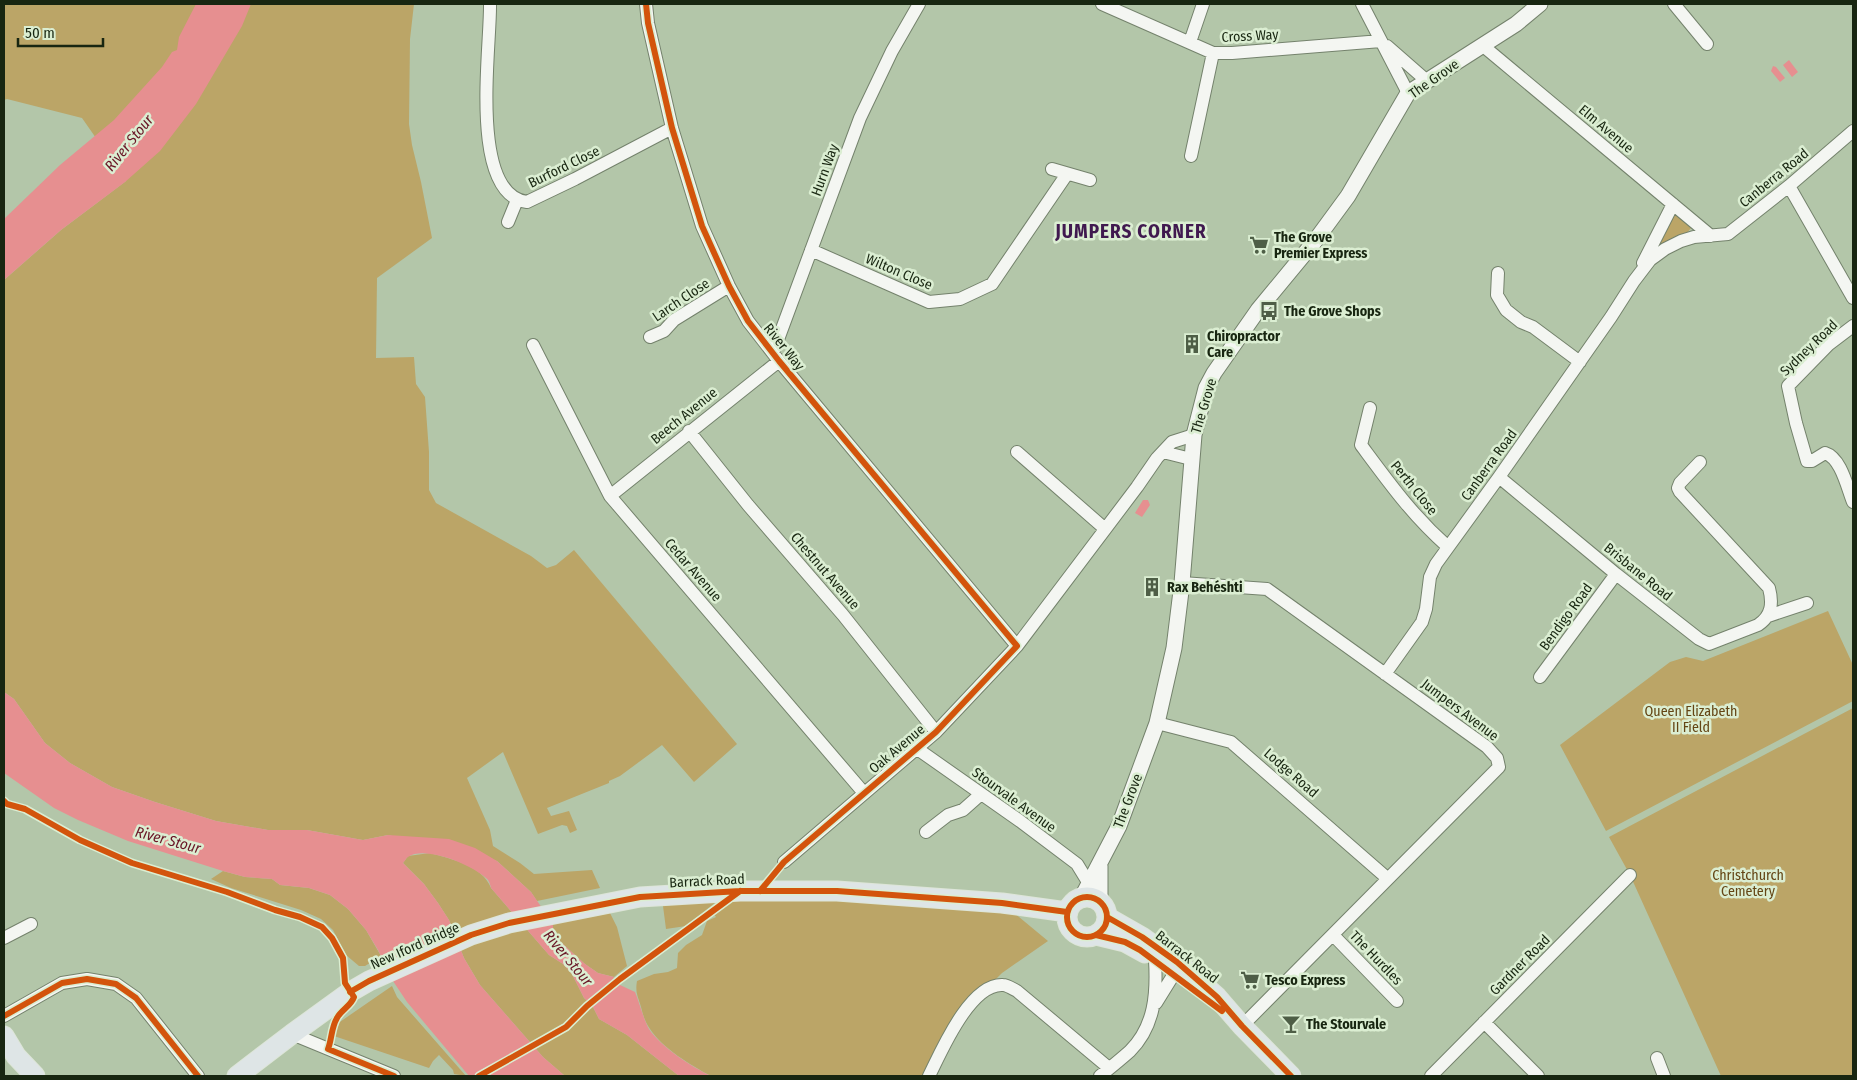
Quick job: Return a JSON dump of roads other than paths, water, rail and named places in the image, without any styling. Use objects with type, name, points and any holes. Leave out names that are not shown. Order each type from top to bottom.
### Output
[{"type":"main road","points":[[1085,890],[1104,909],[1104,928],[1096,935],[1088,937],[1074,933],[1066,919],[1070,905],[1085,890]]},
{"type":"main road","name":"Barrack Road","points":[[471,935],[509,924],[640,897],[740,891],[837,891],[1002,903],[1067,912]]},
{"type":"main road","name":"Barrack Road","points":[[1104,909],[1142,937],[1168,965],[1242,1026],[1291,1076]]},
{"type":"main road","name":"New Iford Bridge","points":[[237,1076],[350,992],[369,981],[471,935]]},
{"type":"main road","name":"Barrack Road","points":[[1096,935],[1125,942],[1168,965]]},
{"type":"main road","points":[[4,1036],[16,1056],[35,1076]]},
{"type":"street","name":"Burford Close","points":[[490,4],[487,83],[488,138],[494,169],[506,192],[518,200],[527,202],[672,128]]},
{"type":"street","name":"River Way","points":[[646,4],[648,23],[672,128],[702,226],[729,286],[748,321],[1017,646]]},
{"type":"street","name":"Hurn Way","points":[[776,357],[811,250],[860,118],[892,51],[919,4]]},
{"type":"street","name":"Cross Way","points":[[1102,4],[1214,53],[1232,54],[1381,41]]},
{"type":"street","points":[[1190,42],[1203,4]]},
{"type":"street","points":[[1362,4],[1408,93]]},
{"type":"street","name":"The Grove","points":[[1085,890],[1100,866],[1119,826],[1157,723],[1174,648],[1182,583],[1191,459],[1194,435],[1206,388],[1214,373],[1258,310],[1315,241],[1348,196],[1408,93],[1516,24],[1540,4]]},
{"type":"street","points":[[1674,4],[1707,44]]},
{"type":"street","points":[[1381,41],[1428,81]]},
{"type":"street","name":"Elm Avenue","points":[[1482,45],[1711,236]]},
{"type":"street","points":[[1190,156],[1214,53]]},
{"type":"street","name":"Canberra Road","points":[[1634,280],[1650,260],[1665,248],[1694,237],[1728,234],[1789,186],[1853,131]]},
{"type":"street","points":[[1052,169],[1090,180]]},
{"type":"street","name":"Wilton Close","points":[[811,250],[929,302],[960,299],[992,284],[1067,174]]},
{"type":"street","points":[[1789,186],[1853,298]]},
{"type":"street","points":[[508,222],[518,200]]},
{"type":"street","name":"Canberra Road","points":[[1385,674],[1422,622],[1426,609],[1430,577],[1436,564],[1611,317],[1634,280],[1673,204]]},
{"type":"street","points":[[1498,273],[1497,295],[1506,310],[1521,322],[1533,327],[1580,362]]},
{"type":"street","name":"Larch Close","points":[[650,337],[664,331],[674,320],[729,286]]},
{"type":"street","name":"Sydney Road","points":[[1853,326],[1828,345],[1788,386],[1806,461],[1812,461],[1825,453],[1831,455],[1838,465],[1853,502]]},
{"type":"street","name":"Cedar Avenue","points":[[532,345],[610,496],[864,793]]},
{"type":"street","name":"Beech Avenue","points":[[610,496],[776,357]]},
{"type":"street","name":"Perth Close","points":[[1370,408],[1356,446],[1424,525],[1448,546]]},
{"type":"street","name":"Chestnut Avenue","points":[[689,431],[748,505],[843,615],[936,732]]},
{"type":"street","name":"Oak Avenue","points":[[784,862],[936,732],[1017,646],[1157,458],[1172,442],[1194,435]]},
{"type":"street","points":[[1017,452],[1104,528]]},
{"type":"street","points":[[1163,452],[1191,459]]},
{"type":"street","points":[[1700,462],[1680,483],[1678,488],[1769,588],[1772,598],[1771,610],[1768,616]]},
{"type":"street","name":"Brisbane Road","points":[[1499,477],[1616,574],[1699,639],[1709,644],[1758,624],[1768,616],[1807,603]]},
{"type":"street","name":"Bendigo Road","points":[[1540,677],[1616,574]]},
{"type":"street","name":"Jumpers Avenue","points":[[1182,583],[1267,589],[1487,747],[1497,758],[1499,767],[1242,1026]]},
{"type":"street","name":"Lodge Road","points":[[1157,723],[1232,742],[1387,878]]},
{"type":"street","name":"Stourvale Avenue","points":[[916,748],[1077,864],[1085,890]]},
{"type":"street","points":[[926,832],[948,815],[963,810],[981,794]]},
{"type":"street","name":"The Grove","points":[[1100,866],[1104,909]]},
{"type":"street","name":"Gardner Road","points":[[1431,1076],[1630,875]]},
{"type":"street","points":[[4,938],[31,924]]},
{"type":"street","name":"The Hurdles","points":[[1333,935],[1398,1001]]},
{"type":"street","points":[[929,1076],[954,1026],[965,1010],[978,997],[991,988],[1004,985],[1017,991],[1104,1072],[1140,1039],[1154,1005],[1156,992],[1168,965]]},
{"type":"street","points":[[1154,1005],[1166,989],[1168,965]]},
{"type":"street","points":[[4,1016],[62,983],[88,978],[116,984],[136,998],[198,1076]]},
{"type":"street","points":[[1484,1022],[1538,1076]]},
{"type":"street","points":[[292,1034],[394,1076]]},
{"type":"street","points":[[1657,1058],[1664,1076]]},
{"type":"water","name":"River Stour","points":[[196,4],[251,4],[242,26],[196,104],[160,151],[125,182],[61,230],[4,280],[4,219],[60,165],[114,120],[162,67],[172,52],[177,50],[179,37]]},
{"type":"water","points":[[1789,60],[1798,72],[1792,77],[1783,65]]},
{"type":"water","points":[[1773,66],[1785,78],[1780,82],[1771,71]]},
{"type":"water","points":[[1143,500],[1148,500],[1150,505],[1142,517],[1135,513]]},
{"type":"water","name":"River Stour","points":[[4,692],[14,699],[45,743],[70,763],[112,787],[155,802],[216,821],[268,830],[307,830],[363,840],[388,835],[449,839],[475,848],[497,861],[531,892],[553,924],[553,935],[585,964],[598,973],[614,977],[613,980],[620,985],[635,992],[649,1029],[661,1043],[686,1062],[711,1076],[679,1076],[627,1035],[599,1019],[592,1005],[584,998],[572,974],[563,964],[549,955],[491,888],[488,880],[479,873],[460,862],[448,858],[425,853],[416,854],[407,857],[403,863],[424,884],[449,920],[464,958],[480,985],[543,1057],[565,1076],[469,1076],[407,1002],[393,981],[366,930],[348,909],[330,895],[309,888],[280,885],[272,879],[245,877],[128,841],[54,808],[4,773]]},
{"type":"place","name":"The Grove Premier Express","points":[[1259,245]]},
{"type":"place","name":"The Grove Shops","points":[[1269,311]]},
{"type":"place","name":"Chiropractor Care","points":[[1192,344]]},
{"type":"place","name":"Rax Behéshti","points":[[1152,587]]},
{"type":"place","name":"Tesco Express","points":[[1250,980]]},
{"type":"place","name":"The Stourvale","points":[[1291,1024]]},
{"type":"district","name":"JUMPERS CORNER","points":[[1131,231]]},
{"type":"park label","name":"Queen Elizabeth II Field","points":[[1691,720]]},
{"type":"park label","name":"Christchurch Cemetery","points":[[1748,884]]}]
